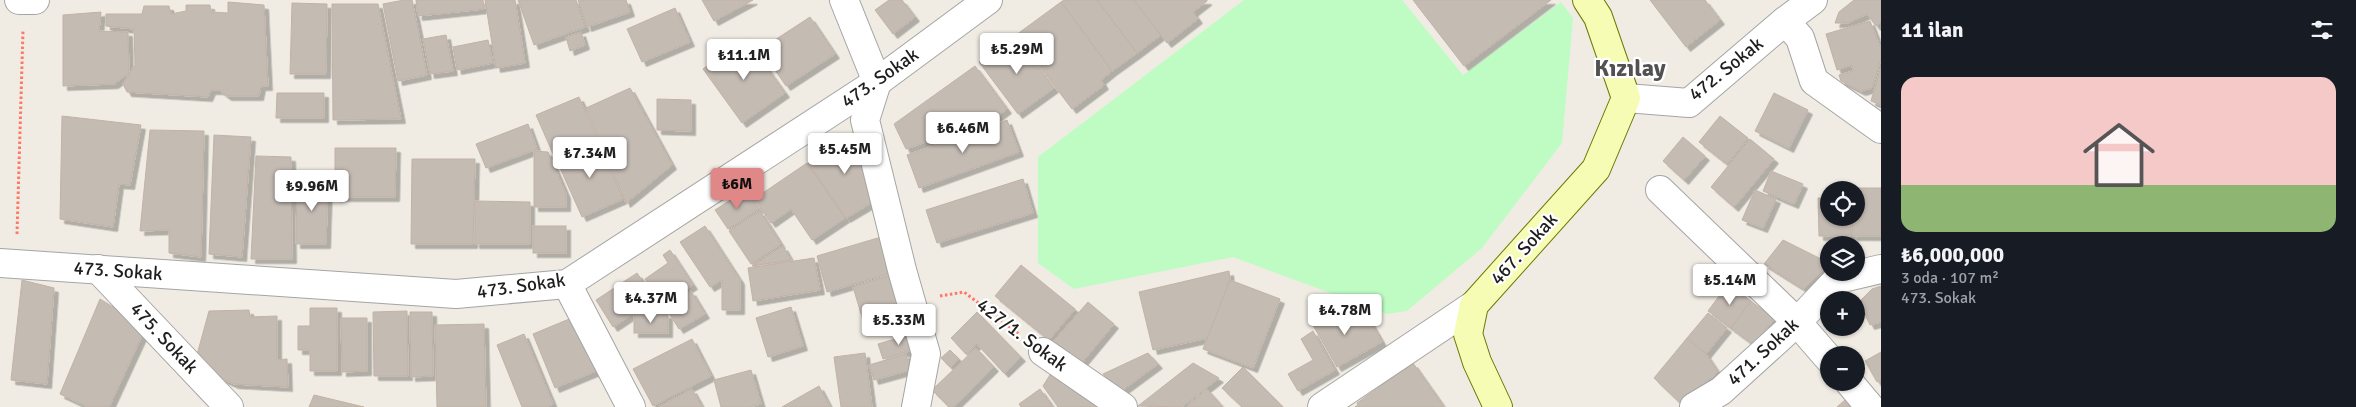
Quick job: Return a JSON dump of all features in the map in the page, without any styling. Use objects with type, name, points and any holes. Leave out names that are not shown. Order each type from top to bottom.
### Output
[{"type":"street","points":[[844,0],[877,82],[865,120],[902,270],[913,302],[926,354],[917,399],[896,407]]},
{"type":"street","name":"473. Sokak","points":[[8,264],[456,294],[567,284],[877,82],[988,0]]},
{"type":"street","points":[[1586,0],[1598,17],[1626,98]]},
{"type":"street","name":"472. Sokak","points":[[1626,98],[1688,103],[1812,0]]},
{"type":"street","points":[[1785,21],[1800,38],[1814,81],[1881,129]]},
{"type":"street","name":"467. Sokak","points":[[1474,305],[1596,169],[1626,98]]},
{"type":"street","points":[[1660,190],[1797,322],[1820,349]]},
{"type":"street","name":"475. Sokak","points":[[98,269],[229,407]]},
{"type":"street","name":"471. Sokak","points":[[1694,407],[1721,391],[1797,322],[1838,279],[1881,269]]},
{"type":"street","points":[[567,284],[631,407]]},
{"type":"street","points":[[1322,407],[1474,305]]},
{"type":"street","points":[[1474,305],[1468,334],[1477,362],[1498,407]]},
{"type":"street","name":"427/1. Sokak","points":[[1043,352],[1123,407]]},
{"type":"street","points":[[1857,391],[1870,407]]},
{"type":"path","points":[[8,264],[26,0]]},
{"type":"path","name":"427/1. Sokak","points":[[913,302],[964,292],[1043,352]]},
{"type":"green space","points":[[1244,0],[1402,0],[1463,75],[1561,2],[1573,18],[1562,143],[1482,248],[1407,311],[1387,314],[1233,257],[1074,289],[1038,263],[1038,157]]},
{"type":"building","points":[[412,0],[427,75],[398,81],[383,4]]},
{"type":"building","points":[[416,0],[483,0],[484,9],[418,16]]},
{"type":"building","points":[[485,0],[515,0],[525,63],[496,68]]},
{"type":"building","points":[[518,0],[576,0],[585,27],[534,45]]},
{"type":"building","points":[[578,0],[626,0],[630,12],[587,27]]},
{"type":"building","points":[[702,0],[753,0],[714,21]]},
{"type":"building","points":[[889,0],[902,0],[915,17],[893,34],[875,10]]},
{"type":"building","points":[[1064,0],[1097,0],[1137,53],[1112,71],[1061,2]]},
{"type":"building","points":[[1097,0],[1134,0],[1161,35],[1137,53]]},
{"type":"building","points":[[1134,0],[1207,1],[1193,12],[1198,19],[1167,43]]},
{"type":"building","points":[[1413,0],[1551,0],[1464,66]]},
{"type":"building","points":[[1650,0],[1705,0],[1720,20],[1686,47]]},
{"type":"building","points":[[1854,0],[1881,0],[1881,22],[1876,26],[1867,14],[1848,23],[1835,23],[1839,12]]},
{"type":"building","points":[[228,2],[264,5],[268,86],[261,86],[259,96],[227,96],[219,90],[211,90],[208,97],[127,92],[123,84],[135,65],[134,29],[106,26],[106,14],[142,14],[144,6],[169,6],[171,14],[186,11],[186,5],[210,5],[211,12],[228,13]]},
{"type":"building","points":[[1061,2],[1112,71],[1101,80],[1104,85],[1072,109],[1016,35]]},
{"type":"building","points":[[292,3],[327,4],[326,74],[290,74]]},
{"type":"building","points":[[332,4],[378,4],[401,119],[333,120]]},
{"type":"building","points":[[675,8],[690,42],[642,62],[627,29]]},
{"type":"building","points":[[101,12],[99,31],[128,32],[129,73],[114,84],[63,86],[63,15]]},
{"type":"building","points":[[810,17],[835,54],[786,86],[761,49]]},
{"type":"building","points":[[1870,21],[1881,49],[1881,59],[1872,88],[1861,91],[1841,81],[1839,75],[1853,71],[1852,65],[1837,70],[1826,34]]},
{"type":"building","points":[[581,32],[585,45],[570,51],[566,37]]},
{"type":"building","points":[[446,35],[453,71],[430,74],[423,39]]},
{"type":"building","points":[[1015,36],[1054,88],[1018,114],[979,62]]},
{"type":"building","points":[[746,39],[785,93],[742,123],[703,69]]},
{"type":"building","points":[[488,40],[493,63],[457,70],[453,47]]},
{"type":"building","points":[[975,66],[1007,109],[998,116],[906,149],[894,124]]},
{"type":"building","points":[[1881,67],[1881,105],[1871,101]]},
{"type":"building","points":[[630,88],[672,165],[626,203],[586,108]]},
{"type":"building","points":[[277,93],[324,93],[324,118],[276,118]]},
{"type":"building","points":[[1774,93],[1808,110],[1789,148],[1755,131]]},
{"type":"building","points":[[579,97],[597,138],[554,156],[536,115]]},
{"type":"building","points":[[657,99],[691,100],[691,131],[657,130]]},
{"type":"building","points":[[62,116],[141,125],[130,185],[119,184],[113,227],[60,219]]},
{"type":"building","points":[[1720,116],[1748,138],[1727,164],[1699,142]]},
{"type":"building","points":[[1007,120],[1019,152],[919,188],[907,155]]},
{"type":"building","points":[[528,124],[537,149],[486,168],[476,144]]},
{"type":"building","points":[[150,130],[204,131],[201,257],[169,253],[169,230],[140,231]]},
{"type":"building","points":[[856,131],[873,202],[846,218],[808,163]]},
{"type":"building","points":[[214,135],[251,137],[242,257],[209,254]]},
{"type":"building","points":[[1683,137],[1705,156],[1684,180],[1663,161]]},
{"type":"building","points":[[1750,139],[1774,159],[1734,207],[1711,187]]},
{"type":"building","points":[[598,142],[623,199],[582,217],[556,159]]},
{"type":"building","points":[[335,148],[396,148],[395,197],[335,197]]},
{"type":"building","points":[[534,151],[548,152],[566,194],[566,207],[534,207]]},
{"type":"building","points":[[256,156],[291,157],[292,259],[251,259]]},
{"type":"building","points":[[412,159],[475,159],[473,244],[411,244]]},
{"type":"building","points":[[807,163],[845,218],[812,240],[791,209],[771,223],[754,199]]},
{"type":"building","points":[[1771,171],[1803,184],[1794,204],[1763,191]]},
{"type":"building","points":[[297,179],[328,180],[326,244],[296,244]]},
{"type":"building","points":[[1023,179],[1033,213],[937,243],[926,210]]},
{"type":"building","points":[[1865,188],[1881,188],[1881,236],[1852,236],[1853,226],[1865,226]]},
{"type":"building","points":[[746,190],[759,209],[728,229],[715,210]]},
{"type":"building","points":[[1755,190],[1776,199],[1763,228],[1742,220]]},
{"type":"building","points":[[1818,198],[1820,198],[1820,226],[1851,226],[1851,236],[1819,236]]},
{"type":"building","points":[[475,201],[530,202],[530,244],[475,244]]},
{"type":"building","points":[[760,211],[781,244],[751,264],[729,231]]},
{"type":"building","points":[[533,226],[566,226],[566,253],[533,253]]},
{"type":"building","points":[[705,226],[740,280],[740,310],[722,310],[722,280],[710,287],[680,242]]},
{"type":"building","points":[[881,237],[891,273],[827,292],[817,256]]},
{"type":"building","points":[[1783,240],[1820,258],[1820,272],[1804,289],[1764,264]]},
{"type":"building","points":[[783,246],[791,260],[752,266]]},
{"type":"building","points":[[670,250],[693,285],[662,305],[645,279],[668,263],[663,255]]},
{"type":"building","points":[[814,258],[820,290],[753,301],[748,268]]},
{"type":"building","points":[[1021,265],[1075,309],[1049,340],[995,296]]},
{"type":"building","points":[[1229,271],[1230,280],[1208,338],[1153,350],[1139,292]]},
{"type":"building","points":[[637,273],[655,299],[613,327],[596,300]]},
{"type":"building","points":[[891,275],[903,316],[865,327],[853,287]]},
{"type":"building","points":[[22,280],[54,288],[47,384],[11,380]]},
{"type":"building","points":[[1230,280],[1280,299],[1253,368],[1203,349]]},
{"type":"building","points":[[1728,284],[1751,301],[1731,328],[1708,311]]},
{"type":"building","points":[[1881,286],[1881,322],[1870,325],[1865,315],[1865,296],[1872,289]]},
{"type":"building","points":[[691,291],[705,314],[679,329],[665,307]]},
{"type":"building","points":[[100,299],[146,327],[109,407],[88,407],[60,394]]},
{"type":"building","points":[[1751,301],[1774,319],[1754,345],[1731,328]]},
{"type":"building","points":[[1088,302],[1114,324],[1079,366],[1052,343]]},
{"type":"building","points":[[1335,305],[1347,327],[1367,316],[1382,342],[1337,367],[1310,320]]},
{"type":"building","points":[[791,307],[803,346],[768,357],[756,318]]},
{"type":"building","points":[[310,308],[337,308],[337,371],[310,371],[310,350],[298,350],[298,326],[310,326]]},
{"type":"building","points":[[249,310],[250,317],[277,316],[277,360],[287,359],[288,387],[234,384],[207,372],[195,362],[209,311]]},
{"type":"building","points":[[407,311],[408,376],[374,376],[373,312]]},
{"type":"building","points":[[410,312],[432,312],[433,376],[411,377]]},
{"type":"building","points":[[977,312],[1021,357],[1004,373],[977,344],[966,354],[951,338]]},
{"type":"building","points":[[1708,313],[1727,328],[1706,354],[1687,338]]},
{"type":"building","points":[[634,314],[668,314],[668,333],[634,333]]},
{"type":"building","points":[[574,317],[596,371],[555,388],[533,334]]},
{"type":"building","points":[[341,318],[367,318],[367,371],[342,372]]},
{"type":"building","points":[[484,324],[486,407],[437,407],[435,325]]},
{"type":"building","points":[[1313,331],[1335,370],[1298,391],[1288,374],[1313,360],[1301,339]]},
{"type":"building","points":[[915,333],[919,348],[883,359],[878,344]]},
{"type":"building","points":[[524,334],[553,404],[546,407],[522,407],[497,345]]},
{"type":"building","points":[[1687,338],[1706,354],[1718,372],[1681,404],[1654,378]]},
{"type":"building","points":[[692,339],[711,376],[653,406],[633,369]]},
{"type":"building","points":[[976,348],[994,367],[953,407],[949,407],[932,390]]},
{"type":"building","points":[[950,350],[959,359],[950,367],[941,358]]},
{"type":"building","points":[[1881,352],[1881,380],[1877,382],[1865,361]]},
{"type":"building","points":[[865,353],[872,407],[841,407],[834,357]]},
{"type":"building","points":[[1148,353],[1158,364],[1120,392],[1103,374]]},
{"type":"building","points":[[906,354],[910,370],[874,380],[869,365]]},
{"type":"building","points":[[1193,363],[1219,378],[1182,407],[1138,406]]},
{"type":"building","points":[[1413,363],[1444,407],[1355,407],[1358,405],[1357,403]]},
{"type":"building","points":[[1055,367],[1102,399],[1097,407],[1058,407],[1043,386]]},
{"type":"building","points":[[1243,367],[1283,407],[1242,407],[1222,388]]},
{"type":"building","points":[[751,370],[761,404],[749,407],[721,407],[714,380]]},
{"type":"building","points":[[819,386],[830,407],[782,407]]},
{"type":"building","points":[[692,389],[702,407],[658,407]]},
{"type":"building","points":[[1040,389],[1053,407],[1021,407],[1019,404]]},
{"type":"building","points":[[1207,389],[1223,407],[1186,407]]},
{"type":"building","points":[[314,395],[364,407],[309,407]]},
{"type":"building","points":[[1846,399],[1854,407],[1837,407]]},
{"type":"district","name":"Kızılay","points":[[1630,68]]}]
